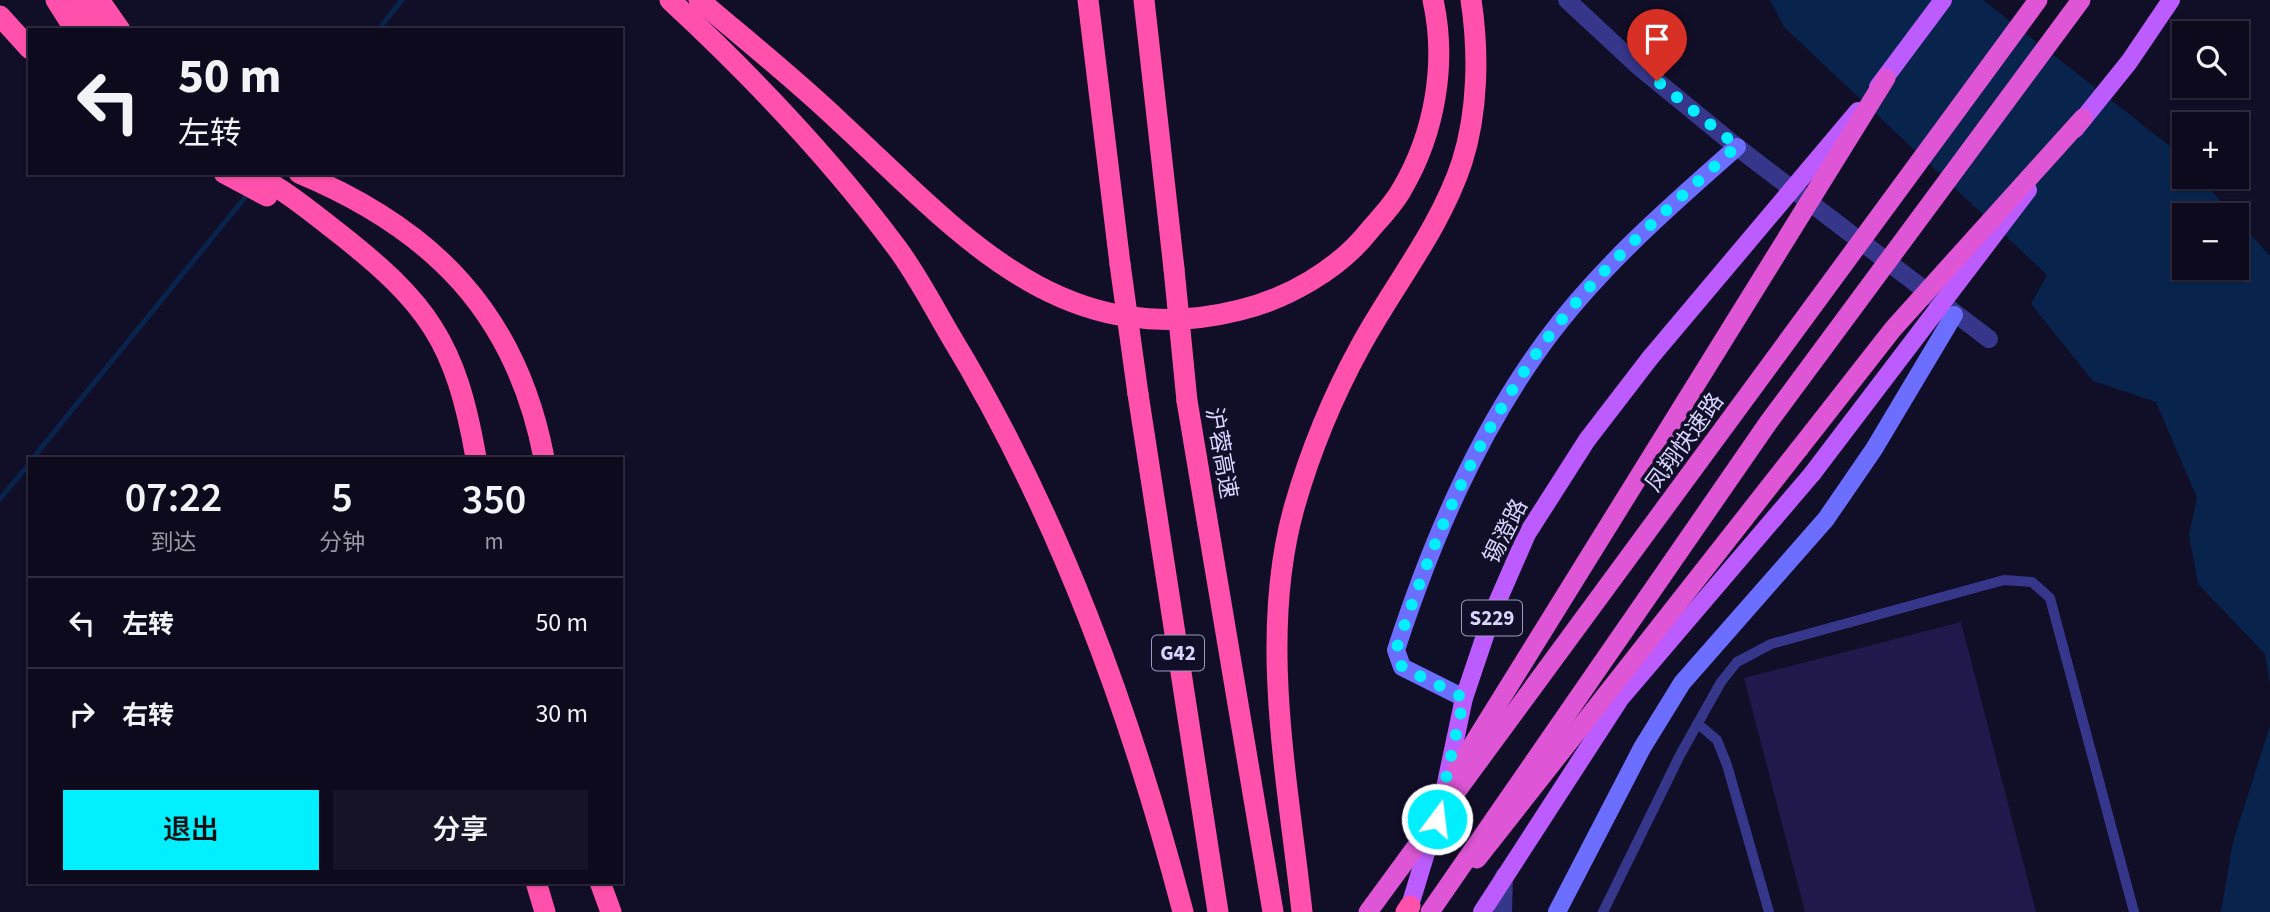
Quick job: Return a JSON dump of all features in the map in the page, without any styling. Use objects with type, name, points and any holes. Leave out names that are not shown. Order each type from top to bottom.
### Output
[{"type":"highway","points":[[56,0],[74,28]]},
{"type":"highway","points":[[79,0],[98,28]]},
{"type":"highway","points":[[99,0],[119,28]]},
{"type":"highway","points":[[670,0],[801,133],[898,249],[977,379],[1048,519],[1108,666],[1157,814],[1183,912]]},
{"type":"highway","points":[[699,0],[838,119],[951,227],[996,262],[1044,291],[1097,311],[1157,319],[1213,317],[1268,304],[1319,275],[1364,238],[1401,191],[1426,140],[1438,82],[1438,23],[1433,0]]},
{"type":"highway","name":"G42","points":[[1088,0],[1138,394],[1218,912]]},
{"type":"highway","name":"沪蓉高速","points":[[1144,0],[1187,401],[1273,912]]},
{"type":"highway","points":[[1302,912],[1279,687],[1278,598],[1294,510],[1321,425],[1360,347],[1437,218],[1462,162],[1473,99],[1476,37],[1471,0]]},
{"type":"highway","name":"凤翔快速路","points":[[1368,912],[2038,0]]},
{"type":"highway","points":[[1418,911],[1768,423],[2081,0]]},
{"type":"highway","points":[[0,16],[28,47]]},
{"type":"highway","points":[[1368,912],[1689,400],[1886,78]]},
{"type":"highway","points":[[1418,911],[1893,328],[2083,118]]},
{"type":"highway","points":[[228,175],[351,243]]},
{"type":"highway","points":[[257,175],[279,187],[351,243],[411,295],[432,324],[460,384],[476,457]]},
{"type":"highway","points":[[317,178],[400,228],[465,283],[496,327],[521,378],[544,457]]},
{"type":"highway","points":[[601,884],[611,912]]},
{"type":"highway","points":[[536,885],[545,912]]},
{"type":"highway","points":[[536,885],[555,912]]},
{"type":"main road","name":"锡澄路","points":[[1418,911],[1464,698],[1493,612],[1527,534],[1587,440],[1650,358],[1886,78],[1942,0]]},
{"type":"main road","points":[[1482,912],[1620,699],[1812,474],[2083,118],[2129,62],[2171,0]]},
{"type":"main road","points":[[1464,698],[1402,667],[1396,650],[1451,501],[1497,416],[1546,340],[1607,269],[1661,214],[1737,146]]},
{"type":"main road","points":[[1557,912],[1642,748],[1682,683],[1826,519],[1874,449],[1954,315]]},
{"type":"street","points":[[1567,0],[1637,65],[1737,146],[1954,315],[1989,339]]},
{"type":"street","points":[[1503,912],[1504,876]]},
{"type":"lane","points":[[1603,912],[1698,724],[1721,682],[1737,662],[1771,643],[2004,580],[2032,582],[2050,598],[2134,912]]},
{"type":"lane","points":[[1698,724],[1717,740],[1727,765],[1769,912]]},
{"type":"water","points":[[1770,0],[1983,0],[2171,147],[2172,189],[2210,189],[2222,203],[2172,203],[2172,280],[2249,280],[2249,232],[2270,256],[2270,684],[2265,654],[2198,584],[2189,535],[2197,498],[2156,402],[2093,381],[2031,304],[2047,275],[1784,27]]},
{"type":"water","points":[[2270,726],[2270,912],[2221,912],[2233,842]]},
{"type":"building","points":[[1961,622],[2036,912],[1805,912],[1744,678]]},
{"type":"waterway","points":[[380,28],[402,0]]},
{"type":"waterway","points":[[34,457],[247,195]]},
{"type":"waterway","points":[[0,499],[28,465]]},
{"type":"route","points":[[1437,819],[1464,698],[1402,667],[1396,650],[1451,501],[1497,416],[1546,340],[1598,279],[1661,214],[1737,146],[1657,81]]}]
